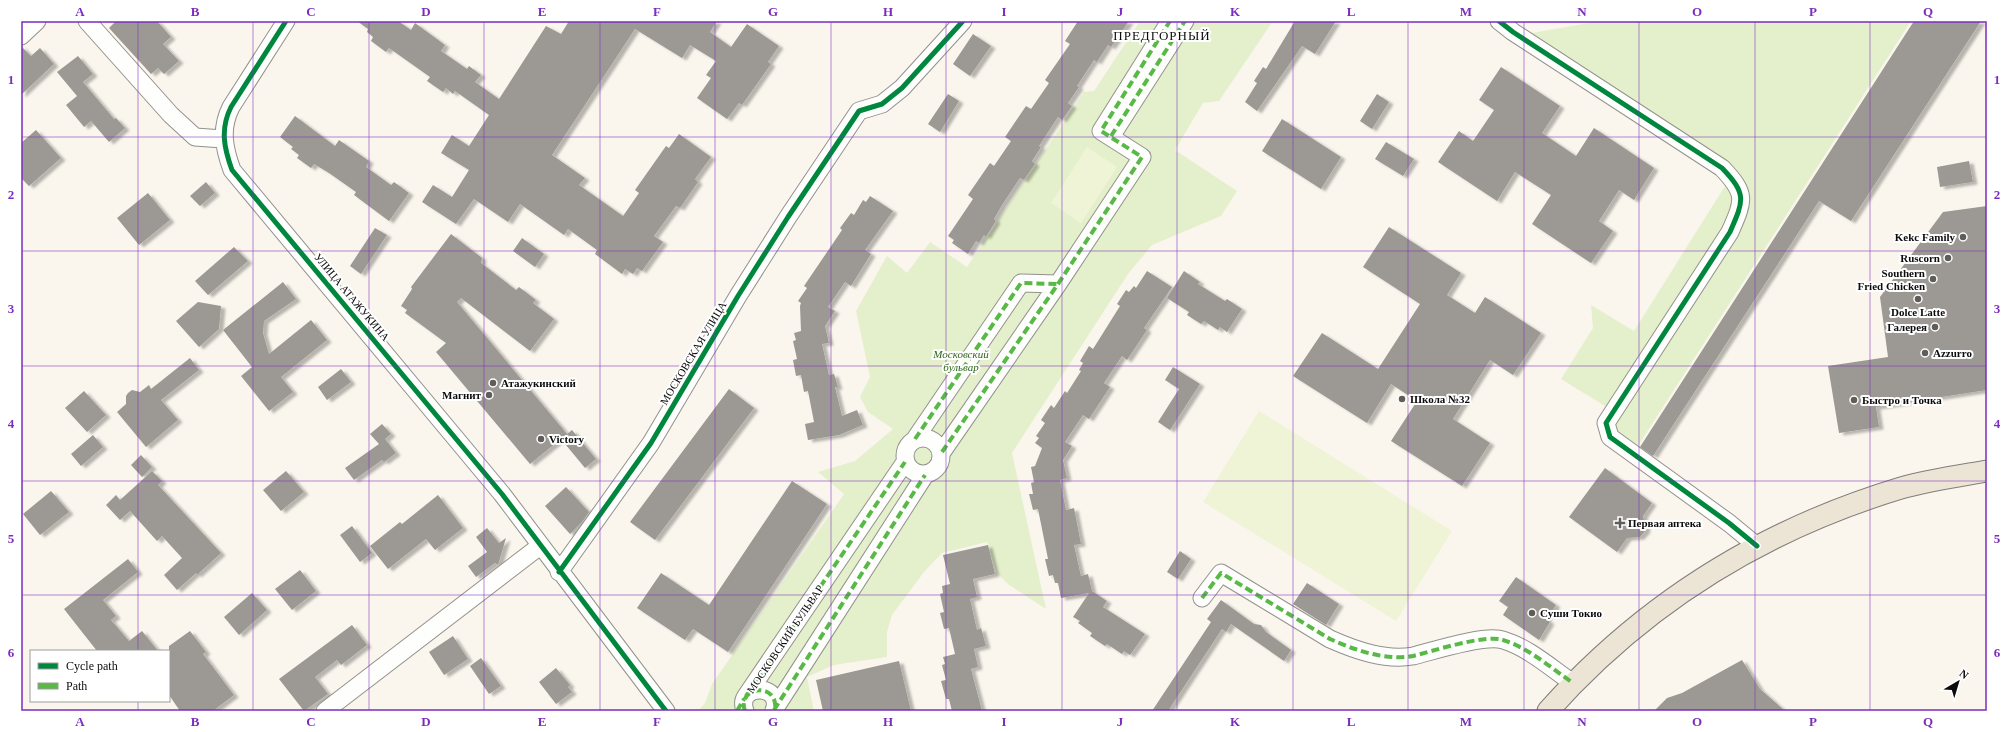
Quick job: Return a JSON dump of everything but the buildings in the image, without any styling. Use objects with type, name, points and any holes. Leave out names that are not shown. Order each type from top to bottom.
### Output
[{"type":"main road","points":[[1548,711],[1573,683],[1610,647],[1647,616],[1720,567],[1757,546],[1802,524],[1889,492],[1935,480],[1987,471]]},
{"type":"street","points":[[21,36],[37,21]]},
{"type":"street","points":[[87,21],[171,115],[195,137],[223,139]]},
{"type":"street","name":"УЛИЦА АТАЖУКИНА","points":[[286,21],[231,107],[225,119],[223,139],[226,155],[232,170],[243,185],[351,310],[463,446],[502,494],[559,572]]},
{"type":"street","name":"МОСКОВСКАЯ УЛИЦА","points":[[559,572],[651,443],[738,296],[788,217],[859,112],[882,104],[902,88],[963,21]]},
{"type":"street","points":[[774,711],[925,475],[936,470],[940,464],[942,452],[1058,284],[1142,157],[1111,136],[1148,67],[1170,21]]},
{"type":"street","points":[[1148,67],[1185,21]]},
{"type":"street","points":[[1499,21],[1539,50],[1722,168],[1735,181],[1741,193],[1740,208],[1730,232],[1606,423],[1610,437],[1729,523],[1757,546]]},
{"type":"street","points":[[925,475],[913,472],[905,462],[906,450],[915,440],[1021,283],[1058,284]]},
{"type":"street","points":[[915,440],[922,438],[934,441],[942,452]]},
{"type":"street","name":"МОСКОВСКИЙ БУЛЬВАР","points":[[736,711],[746,701],[905,462]]},
{"type":"street","points":[[325,711],[540,546]]},
{"type":"street","points":[[559,572],[666,711]]},
{"type":"street","points":[[1202,598],[1221,573],[1330,639],[1349,648],[1380,656],[1411,656],[1450,646],[1501,639],[1525,649],[1573,683]]},
{"type":"street","points":[[746,701],[756,690],[768,692],[775,702],[774,711]]},
{"type":"green space","name":"Московский бульвар","points":[[1140,21],[1273,21],[1219,101],[1203,103],[1175,150],[1237,191],[1221,216],[1152,245],[1128,274],[1012,453],[1046,609],[1009,585],[997,573],[987,542],[942,553],[924,572],[892,615],[887,632],[887,657],[834,665],[807,677],[814,711],[698,711],[705,703],[712,684],[844,494],[818,472],[855,461],[893,429],[868,412],[860,397],[870,377],[856,311],[887,256],[907,273],[930,242],[967,267],[1084,92],[1094,91]]},
{"type":"green space","points":[[1599,21],[1911,21],[1636,449],[1610,437],[1613,411],[1561,379],[1593,328],[1591,305],[1634,331],[1730,178],[1505,38]]},
{"type":"green space","points":[[1087,147],[1117,167],[1081,223],[1051,203]]},
{"type":"green space","points":[[1259,411],[1452,531],[1396,621],[1203,502]]},
{"type":"marked path","points":[[942,452],[1058,284],[1142,157],[1101,131],[1170,21]]},
{"type":"marked path","points":[[1111,136],[1185,21]]},
{"type":"marked path","points":[[915,439],[1021,283],[1058,284]]},
{"type":"marked path","points":[[746,696],[905,462]]},
{"type":"marked path","points":[[774,710],[925,475]]},
{"type":"marked path","points":[[1202,598],[1221,573],[1330,639],[1360,651],[1381,656],[1402,657],[1413,656],[1472,641],[1484,639],[1503,640],[1531,653],[1573,683]]},
{"type":"marked path","points":[[745,711],[744,703],[746,696],[758,690],[771,694],[774,701],[775,710]]},
{"type":"marked path","points":[[737,711],[744,699]]},
{"type":"cycle path","points":[[286,21],[231,107],[225,123],[225,146],[232,170],[502,494],[666,711]]},
{"type":"cycle path","points":[[559,572],[651,443],[738,296],[788,217],[859,111],[882,104],[902,88],[963,21]]},
{"type":"cycle path","points":[[1499,21],[1513,32],[1722,168],[1736,184],[1741,198],[1738,212],[1730,232],[1606,423],[1610,437],[1729,523],[1757,546]]},
{"type":"place","name":"Kekc Family","points":[[1963,237]]},
{"type":"place","name":"Ruscorn","points":[[1948,258]]},
{"type":"place","name":"Southern Fried Chicken","points":[[1933,279]]},
{"type":"place","name":"Dolce Latte","points":[[1918,299]]},
{"type":"place","name":"Галерея","points":[[1935,327]]},
{"type":"place","name":"Azzurro","points":[[1925,353]]},
{"type":"place","name":"Атажукинский","points":[[493,383]]},
{"type":"place","name":"Магнит","points":[[489,395]]},
{"type":"place","name":"Школа №32","points":[[1402,399]]},
{"type":"place","name":"Быстро и Точка","points":[[1854,400]]},
{"type":"place","name":"Victory","points":[[541,439]]},
{"type":"place","name":"Первая аптека","points":[[1620,523]]},
{"type":"place","name":"Суши Токио","points":[[1532,613]]},
{"type":"district","name":"ПРЕДГОРНЫЙ","points":[[1162,35]]}]
